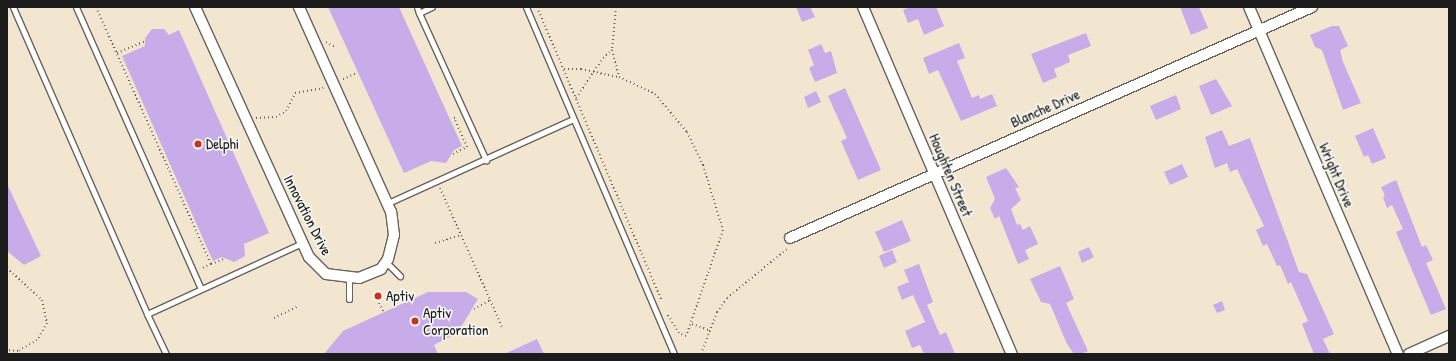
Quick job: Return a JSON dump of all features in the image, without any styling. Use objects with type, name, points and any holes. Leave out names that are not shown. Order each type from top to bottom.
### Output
[{"type":"street","name":"Innovation Drive","points":[[195,7],[302,243],[316,267],[326,274],[348,280],[369,276],[386,262]]},
{"type":"street","points":[[299,7],[388,203],[394,235],[386,262]]},
{"type":"street","name":"Houghten Street","points":[[863,7],[1012,354]]},
{"type":"street","name":"Wright Drive","points":[[1249,7],[1398,354]]},
{"type":"street","name":"Blanche Drive","points":[[790,238],[1312,7]]},
{"type":"street","points":[[1409,354],[1449,336]]},
{"type":"lane","points":[[13,7],[147,314],[166,354]]},
{"type":"lane","points":[[76,7],[201,289]]},
{"type":"lane","points":[[417,7],[486,160]]},
{"type":"lane","points":[[419,13],[432,7]]},
{"type":"lane","points":[[526,7],[674,354]]},
{"type":"lane","points":[[388,203],[486,160],[573,119]]},
{"type":"lane","points":[[147,314],[302,243]]},
{"type":"lane","points":[[386,262],[400,276]]},
{"type":"lane","points":[[348,280],[349,299]]},
{"type":"path","points":[[96,7],[211,264]]},
{"type":"path","points":[[537,7],[663,303]]},
{"type":"path","points":[[616,7],[612,50],[618,77]]},
{"type":"path","points":[[117,53],[145,41]]},
{"type":"path","points":[[572,102],[576,99],[593,71],[612,50]]},
{"type":"path","points":[[552,70],[564,69],[593,71],[618,77],[655,94],[687,132],[703,164],[723,230],[692,324],[686,336],[679,332],[665,309]]},
{"type":"path","points":[[337,81],[357,73]]},
{"type":"path","points":[[251,120],[262,115],[276,117],[286,111],[295,93],[326,86]]},
{"type":"path","points":[[453,154],[464,149]]},
{"type":"path","points":[[440,188],[502,327]]},
{"type":"path","points":[[435,243],[461,235]]},
{"type":"path","points":[[701,354],[717,312],[727,298],[783,254],[792,243],[790,238]]},
{"type":"path","points":[[193,272],[224,259]]},
{"type":"path","points":[[7,268],[42,300],[47,323],[37,340],[18,351],[7,350]]},
{"type":"path","points":[[474,309],[490,300]]},
{"type":"path","points":[[379,303],[384,312]]},
{"type":"path","points":[[274,318],[299,306]]},
{"type":"path","points":[[692,324],[710,331]]},
{"type":"building","points":[[328,7],[399,7],[462,146],[454,150],[446,163],[431,161],[404,173]]},
{"type":"building","points":[[796,7],[810,7],[815,17],[802,22]]},
{"type":"building","points":[[910,7],[936,7],[944,26],[924,35],[918,19],[908,23],[903,10]]},
{"type":"building","points":[[1180,7],[1199,7],[1208,28],[1191,35]]},
{"type":"building","points":[[1332,26],[1339,26],[1348,46],[1340,50],[1343,62],[1361,103],[1343,110],[1322,50],[1315,47],[1310,35]]},
{"type":"building","points":[[152,29],[164,29],[169,35],[179,30],[269,233],[244,244],[245,256],[234,262],[222,257],[213,261],[122,56],[145,46],[145,38]]},
{"type":"building","points":[[1086,33],[1091,46],[1068,55],[1070,62],[1054,69],[1057,77],[1043,83],[1031,54]]},
{"type":"building","points":[[959,43],[965,58],[957,61],[972,98],[979,95],[980,99],[992,94],[997,106],[961,121],[938,70],[929,74],[923,58]]},
{"type":"building","points":[[821,44],[825,53],[831,51],[837,73],[815,82],[809,68],[814,65],[808,50]]},
{"type":"building","points":[[1216,79],[1232,106],[1211,115],[1199,86]]},
{"type":"building","points":[[845,88],[881,170],[858,180],[841,141],[847,138],[828,96]]},
{"type":"building","points":[[816,91],[821,102],[808,108],[804,97]]},
{"type":"building","points":[[1176,95],[1181,109],[1156,120],[1150,106]]},
{"type":"building","points":[[1373,128],[1386,158],[1372,164],[1368,155],[1364,157],[1355,136]]},
{"type":"building","points":[[1222,130],[1229,146],[1250,138],[1299,272],[1307,274],[1334,334],[1323,339],[1330,354],[1314,354],[1302,324],[1308,321],[1291,282],[1288,284],[1280,265],[1277,266],[1267,244],[1263,246],[1256,230],[1264,226],[1237,169],[1230,172],[1227,163],[1215,168],[1205,137]]},
{"type":"building","points":[[1182,164],[1188,177],[1170,185],[1164,172]]},
{"type":"building","points":[[1006,168],[1019,187],[1015,188],[1021,200],[1011,209],[1017,225],[1020,224],[1023,230],[1030,226],[1038,244],[1025,250],[1029,259],[1018,264],[999,216],[995,219],[990,208],[995,199],[986,177]]},
{"type":"building","points":[[1396,180],[1422,247],[1426,245],[1433,260],[1426,263],[1446,309],[1431,315],[1396,232],[1403,229],[1392,205],[1387,208],[1383,197],[1385,196],[1381,187]]},
{"type":"building","points":[[7,184],[41,256],[24,265],[7,251]]},
{"type":"building","points":[[902,220],[911,241],[884,252],[875,232]]},
{"type":"building","points":[[1089,247],[1094,257],[1082,263],[1078,252]]},
{"type":"building","points":[[892,250],[897,262],[884,268],[879,256]]},
{"type":"building","points":[[919,264],[933,302],[927,305],[940,335],[946,332],[955,354],[924,354],[920,345],[912,348],[905,331],[925,322],[913,295],[902,300],[897,287],[909,282],[904,270]]},
{"type":"building","points":[[1060,266],[1074,299],[1066,303],[1088,351],[1081,354],[1074,354],[1067,344],[1050,304],[1041,302],[1030,279]]},
{"type":"building","name":"Aptiv Corporation","points":[[428,292],[466,292],[478,299],[458,332],[434,345],[438,354],[324,354],[343,331]]},
{"type":"building","points":[[1222,301],[1225,310],[1217,313],[1213,305]]},
{"type":"building","name":"Aptiv Corporation","points":[[537,339],[544,354],[504,354]]},
{"type":"place","name":"Delphi","points":[[198,144]]},
{"type":"place","name":"Aptiv","points":[[378,296]]},
{"type":"place","name":"Aptiv Corporation","points":[[415,321]]}]
